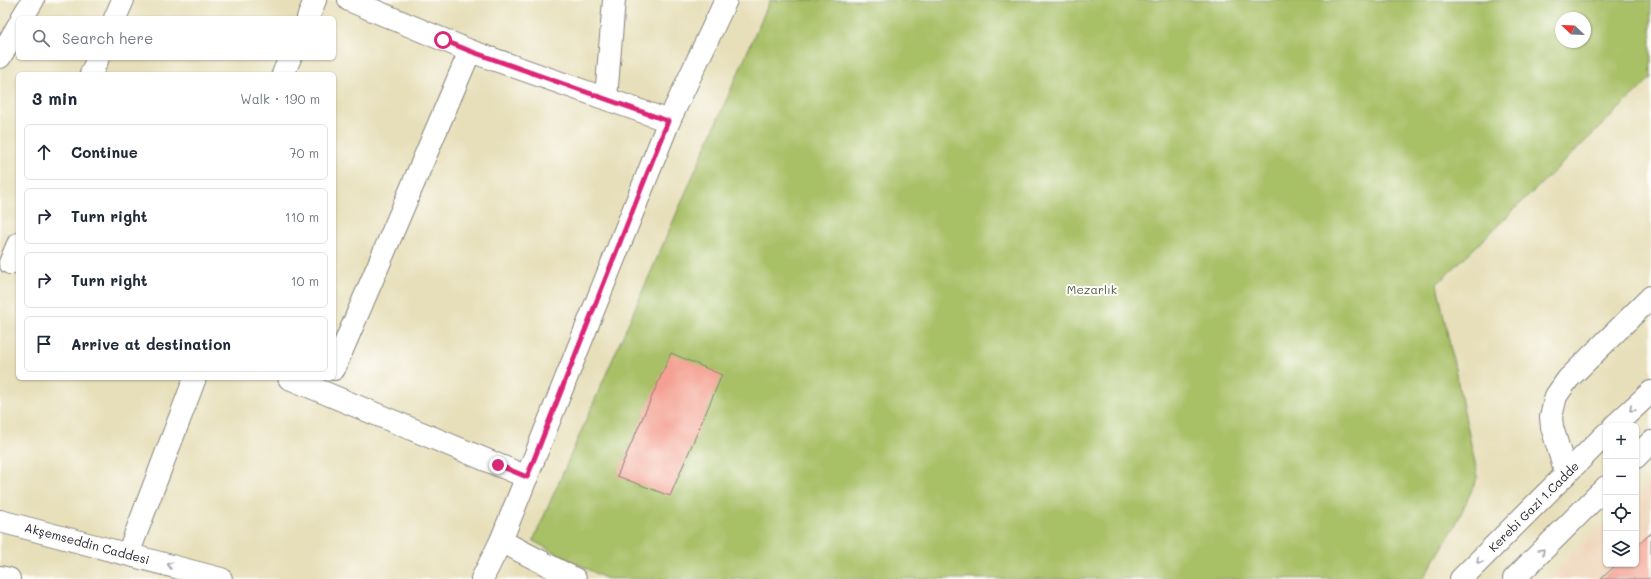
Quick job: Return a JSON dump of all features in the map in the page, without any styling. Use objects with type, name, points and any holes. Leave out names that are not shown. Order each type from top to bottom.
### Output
[{"type":"street","points":[[23,16],[33,0]]},
{"type":"street","points":[[116,16],[123,0]]},
{"type":"street","points":[[309,16],[315,0]]},
{"type":"street","points":[[349,0],[470,51],[668,121]]},
{"type":"street","points":[[606,98],[614,0]]},
{"type":"street","points":[[482,579],[501,541],[527,477],[668,121],[726,0]]},
{"type":"street","points":[[0,57],[16,29]]},
{"type":"street","points":[[336,364],[470,51]]},
{"type":"street","points":[[92,72],[97,60]]},
{"type":"street","points":[[284,72],[289,60]]},
{"type":"street","points":[[1566,474],[1552,428],[1551,417],[1556,396],[1568,379],[1651,297]]},
{"type":"street","points":[[128,554],[195,380]]},
{"type":"street","points":[[300,380],[327,385],[527,477]]},
{"type":"street","points":[[1617,423],[1651,392]]},
{"type":"street","name":"Kerebi Gazi 1.Cadde","points":[[1461,579],[1603,437]]},
{"type":"street","points":[[1639,454],[1651,442]]},
{"type":"street","points":[[1514,579],[1603,490]]},
{"type":"street","name":"Akşemseddin Caddesi","points":[[0,521],[221,579]]},
{"type":"street","points":[[501,541],[575,579]]},
{"type":"street","points":[[0,576],[9,579]]},
{"type":"shaded area","points":[[1651,480],[1651,579],[1550,579],[1576,549],[1603,525],[1603,567],[1639,567],[1639,491]]},
{"type":"green space","name":"Mezarlık","points":[[770,0],[1651,0],[1651,78],[1437,284],[1478,477],[1454,528],[1423,579],[607,579],[533,541]]},
{"type":"building","points":[[671,353],[722,375],[670,496],[617,476]]},
{"type":"building","points":[[1651,533],[1651,579],[1601,579],[1614,567],[1639,567],[1639,544]]},
{"type":"route","points":[[443,40],[470,51],[668,121],[527,477],[498,465]]}]
